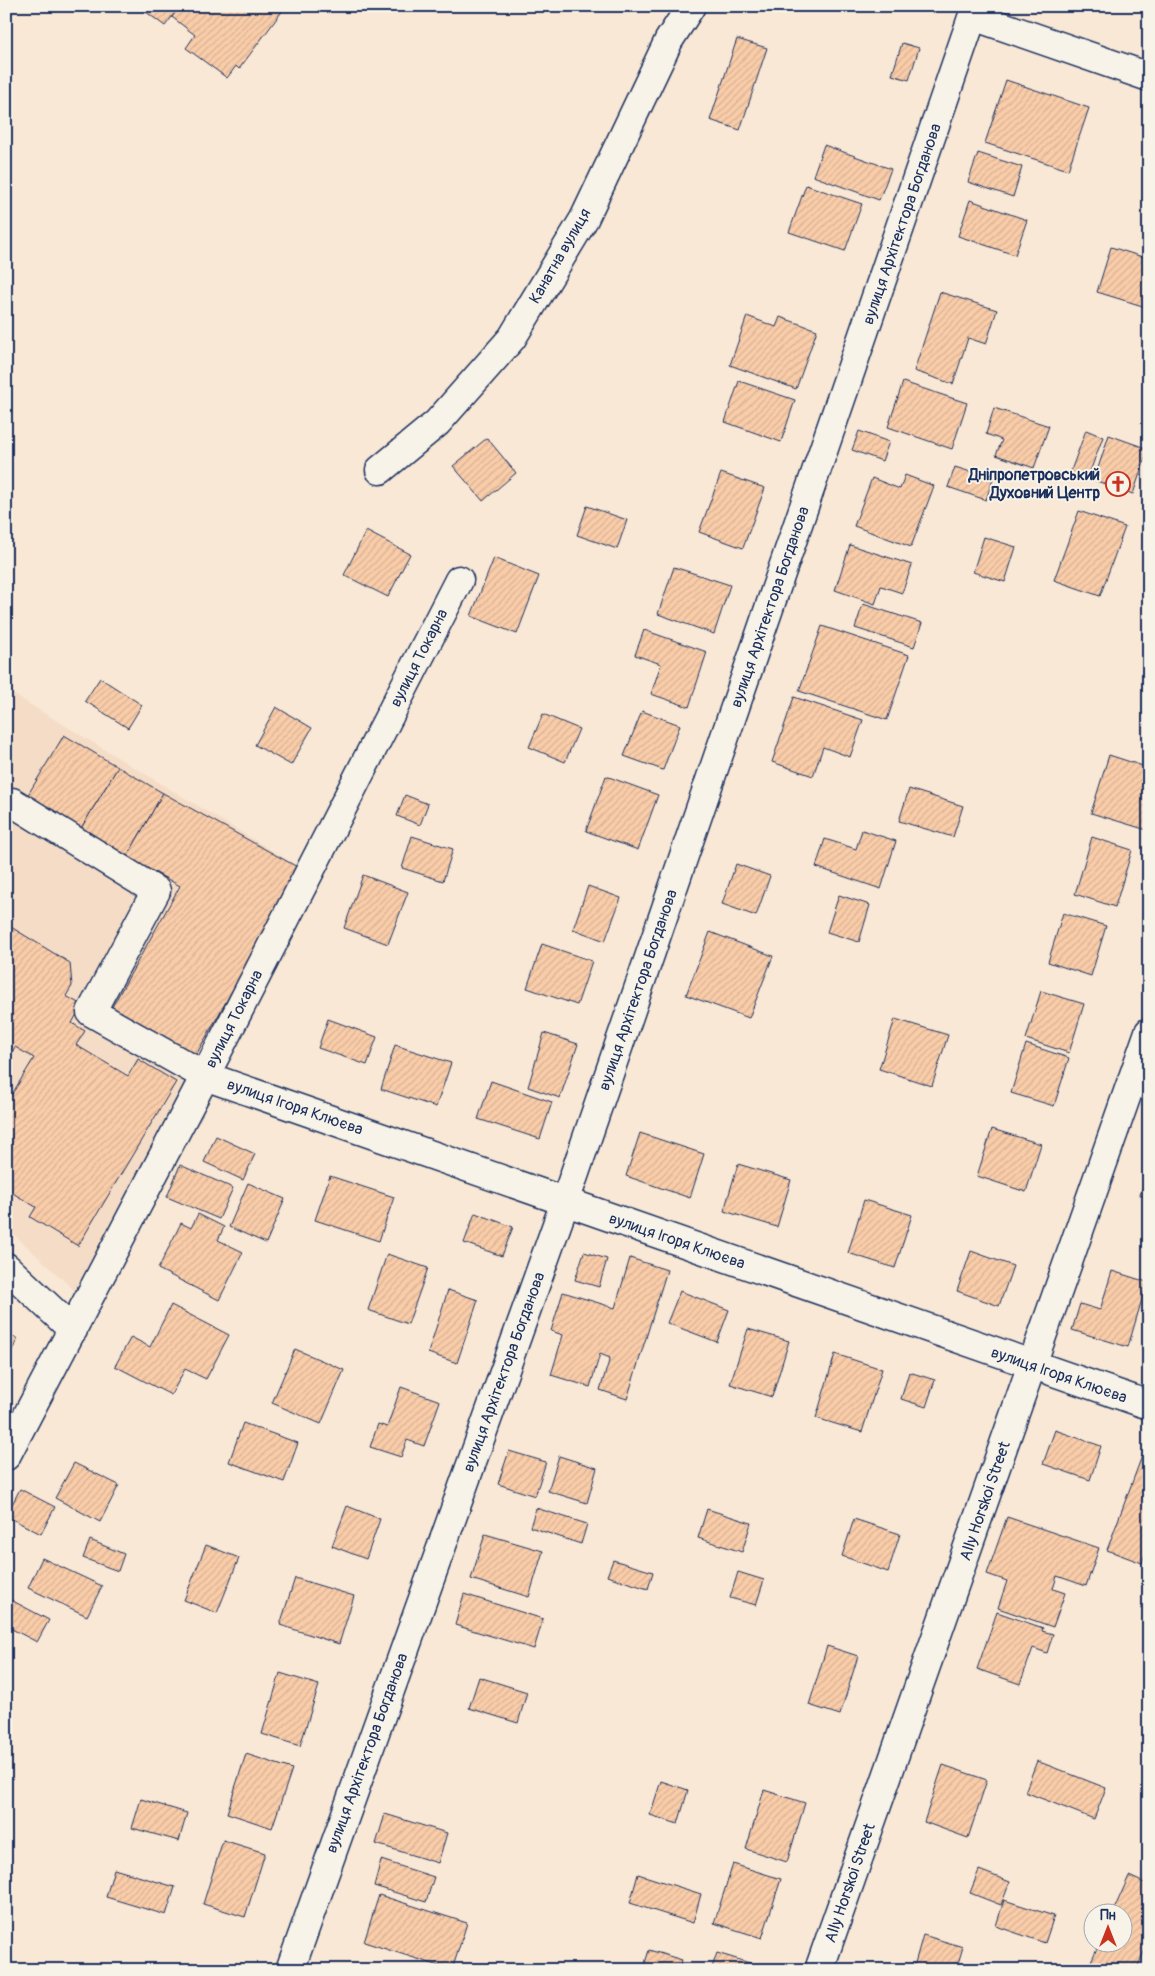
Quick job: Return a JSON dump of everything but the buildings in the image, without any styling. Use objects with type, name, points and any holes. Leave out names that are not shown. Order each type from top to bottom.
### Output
[{"type":"street","name":"Канатна вулиця","points":[[380,470],[437,423],[512,338],[584,218],[669,40],[691,6]]},
{"type":"street","points":[[975,11],[1149,77]]},
{"type":"street","name":"вулиця Архітектора Богданова","points":[[290,1970],[565,1202],[975,11]]},
{"type":"street","name":"вулиця Токарна","points":[[6,1456],[205,1076],[459,580]]},
{"type":"street","name":"вулиця Ігоря Клюєва","points":[[12,802],[156,891],[91,1012],[205,1076],[1149,1405]]},
{"type":"street","name":"Ally Horskoi Street","points":[[819,1970],[1149,1032]]},
{"type":"street","points":[[6,1267],[73,1330]]},
{"type":"shaded area","points":[[6,690],[302,869],[75,1291],[6,1227]]},
{"type":"place","name":"Дніпропетровський Духовний Центр","points":[[1118,484]]}]
